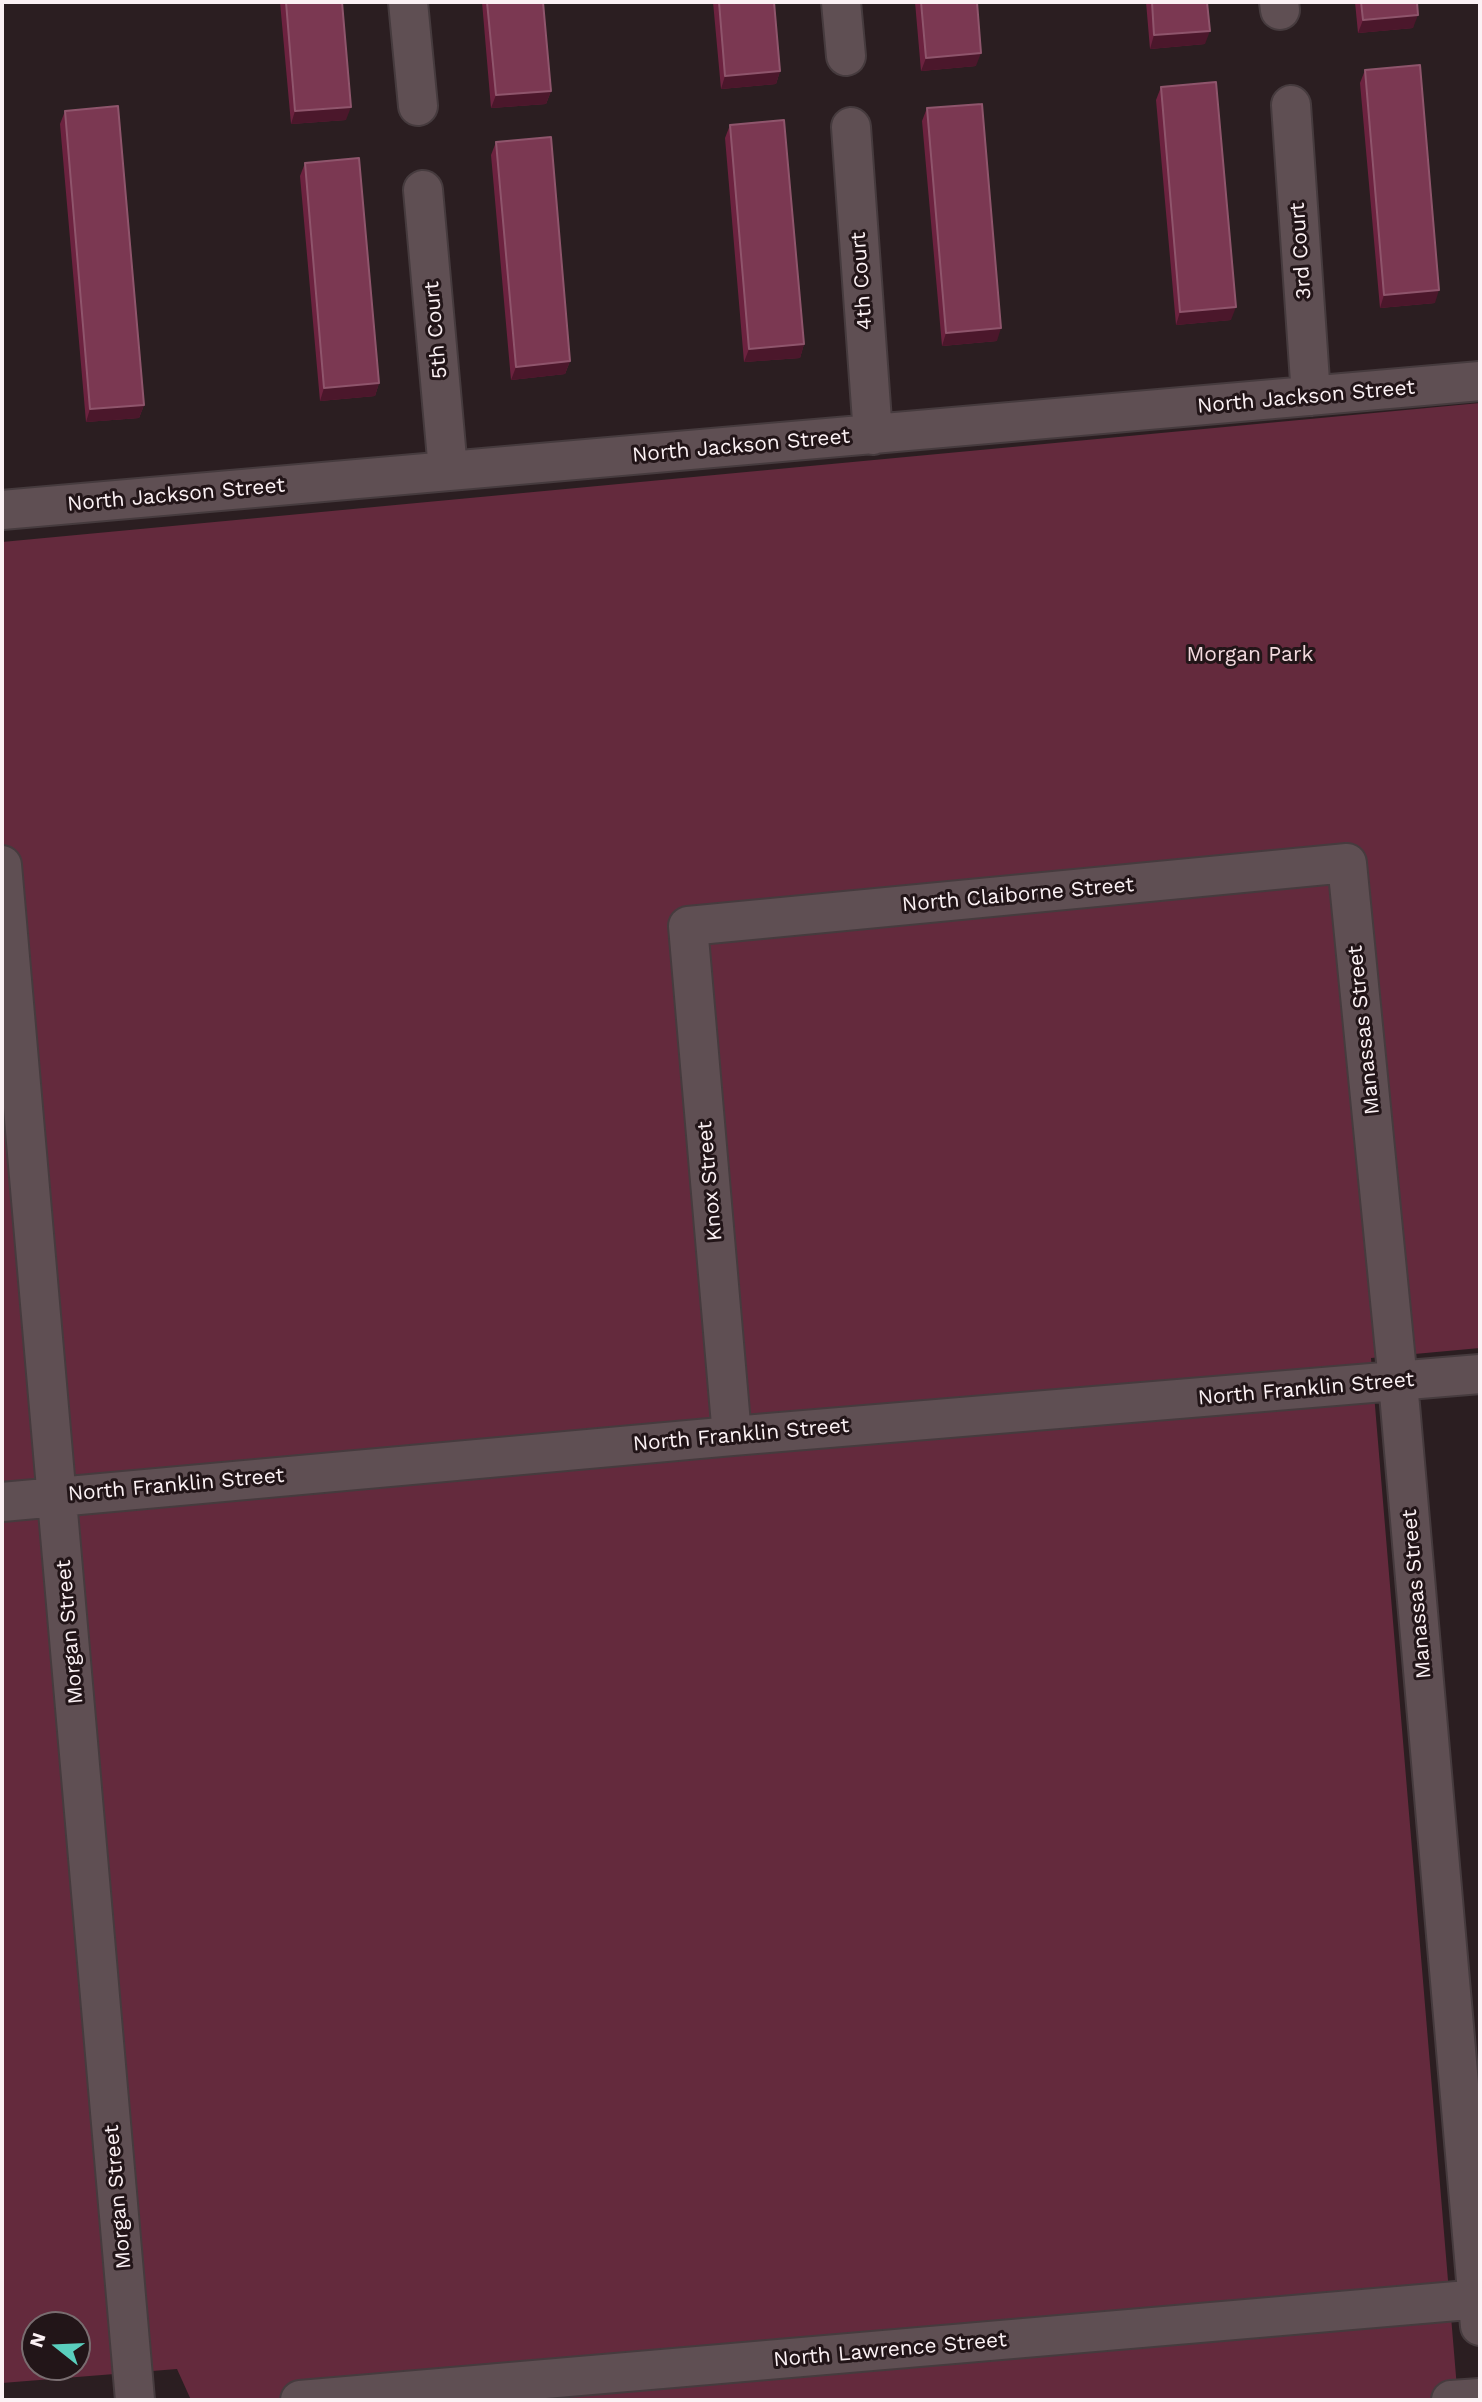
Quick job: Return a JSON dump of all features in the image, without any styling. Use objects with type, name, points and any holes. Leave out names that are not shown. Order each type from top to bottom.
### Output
[{"type":"street","points":[[408,2],[418,106]]},
{"type":"street","points":[[841,2],[846,56]]},
{"type":"street","name":"3rd Court","points":[[1291,105],[1311,396]]},
{"type":"street","name":"4th Court","points":[[851,127],[873,435]]},
{"type":"street","name":"5th Court","points":[[423,190],[448,470]]},
{"type":"street","name":"North Jackson Street","points":[[2,510],[1480,381]]},
{"type":"street","name":"North Claiborne Street","points":[[688,926],[1347,863]]},
{"type":"street","name":"Manassas Street","points":[[1347,863],[1398,1382],[1480,2308]]},
{"type":"street","name":"Morgan Street","points":[[2,865],[135,2400]]},
{"type":"street","name":"Knox Street","points":[[688,926],[732,1436]]},
{"type":"street","name":"North Franklin Street","points":[[2,1502],[732,1436],[1480,1374]]},
{"type":"street","name":"North Lawrence Street","points":[[300,2400],[1480,2308]]},
{"type":"street","points":[[1451,2400],[1480,2398]]},
{"type":"green space","name":"Morgan Park","points":[[1480,403],[1480,1348],[1371,1358],[1458,2400],[191,2400],[177,2369],[91,2376],[91,2311],[21,2311],[21,2381],[27,2381],[2,2383],[2,542]]},
{"type":"building","points":[[286,2],[342,2],[351,107],[295,111]]},
{"type":"building","points":[[487,2],[543,2],[551,91],[496,95]]},
{"type":"building","points":[[719,2],[774,2],[780,71],[725,76]]},
{"type":"building","points":[[921,2],[977,2],[981,53],[926,58]]},
{"type":"building","points":[[1152,2],[1207,2],[1210,31],[1154,35]]},
{"type":"building","points":[[1361,2],[1417,2],[1418,15],[1363,20]]},
{"type":"building","points":[[1420,65],[1439,290],[1384,295],[1365,70]]},
{"type":"building","points":[[1216,82],[1236,307],[1180,312],[1161,87]]},
{"type":"building","points":[[982,104],[1001,328],[946,333],[927,108]]},
{"type":"building","points":[[118,106],[144,405],[90,409],[65,111]]},
{"type":"building","points":[[784,120],[804,344],[749,349],[730,125]]},
{"type":"building","points":[[551,137],[570,361],[516,367],[496,142]]},
{"type":"building","points":[[359,158],[379,383],[324,388],[305,163]]}]
